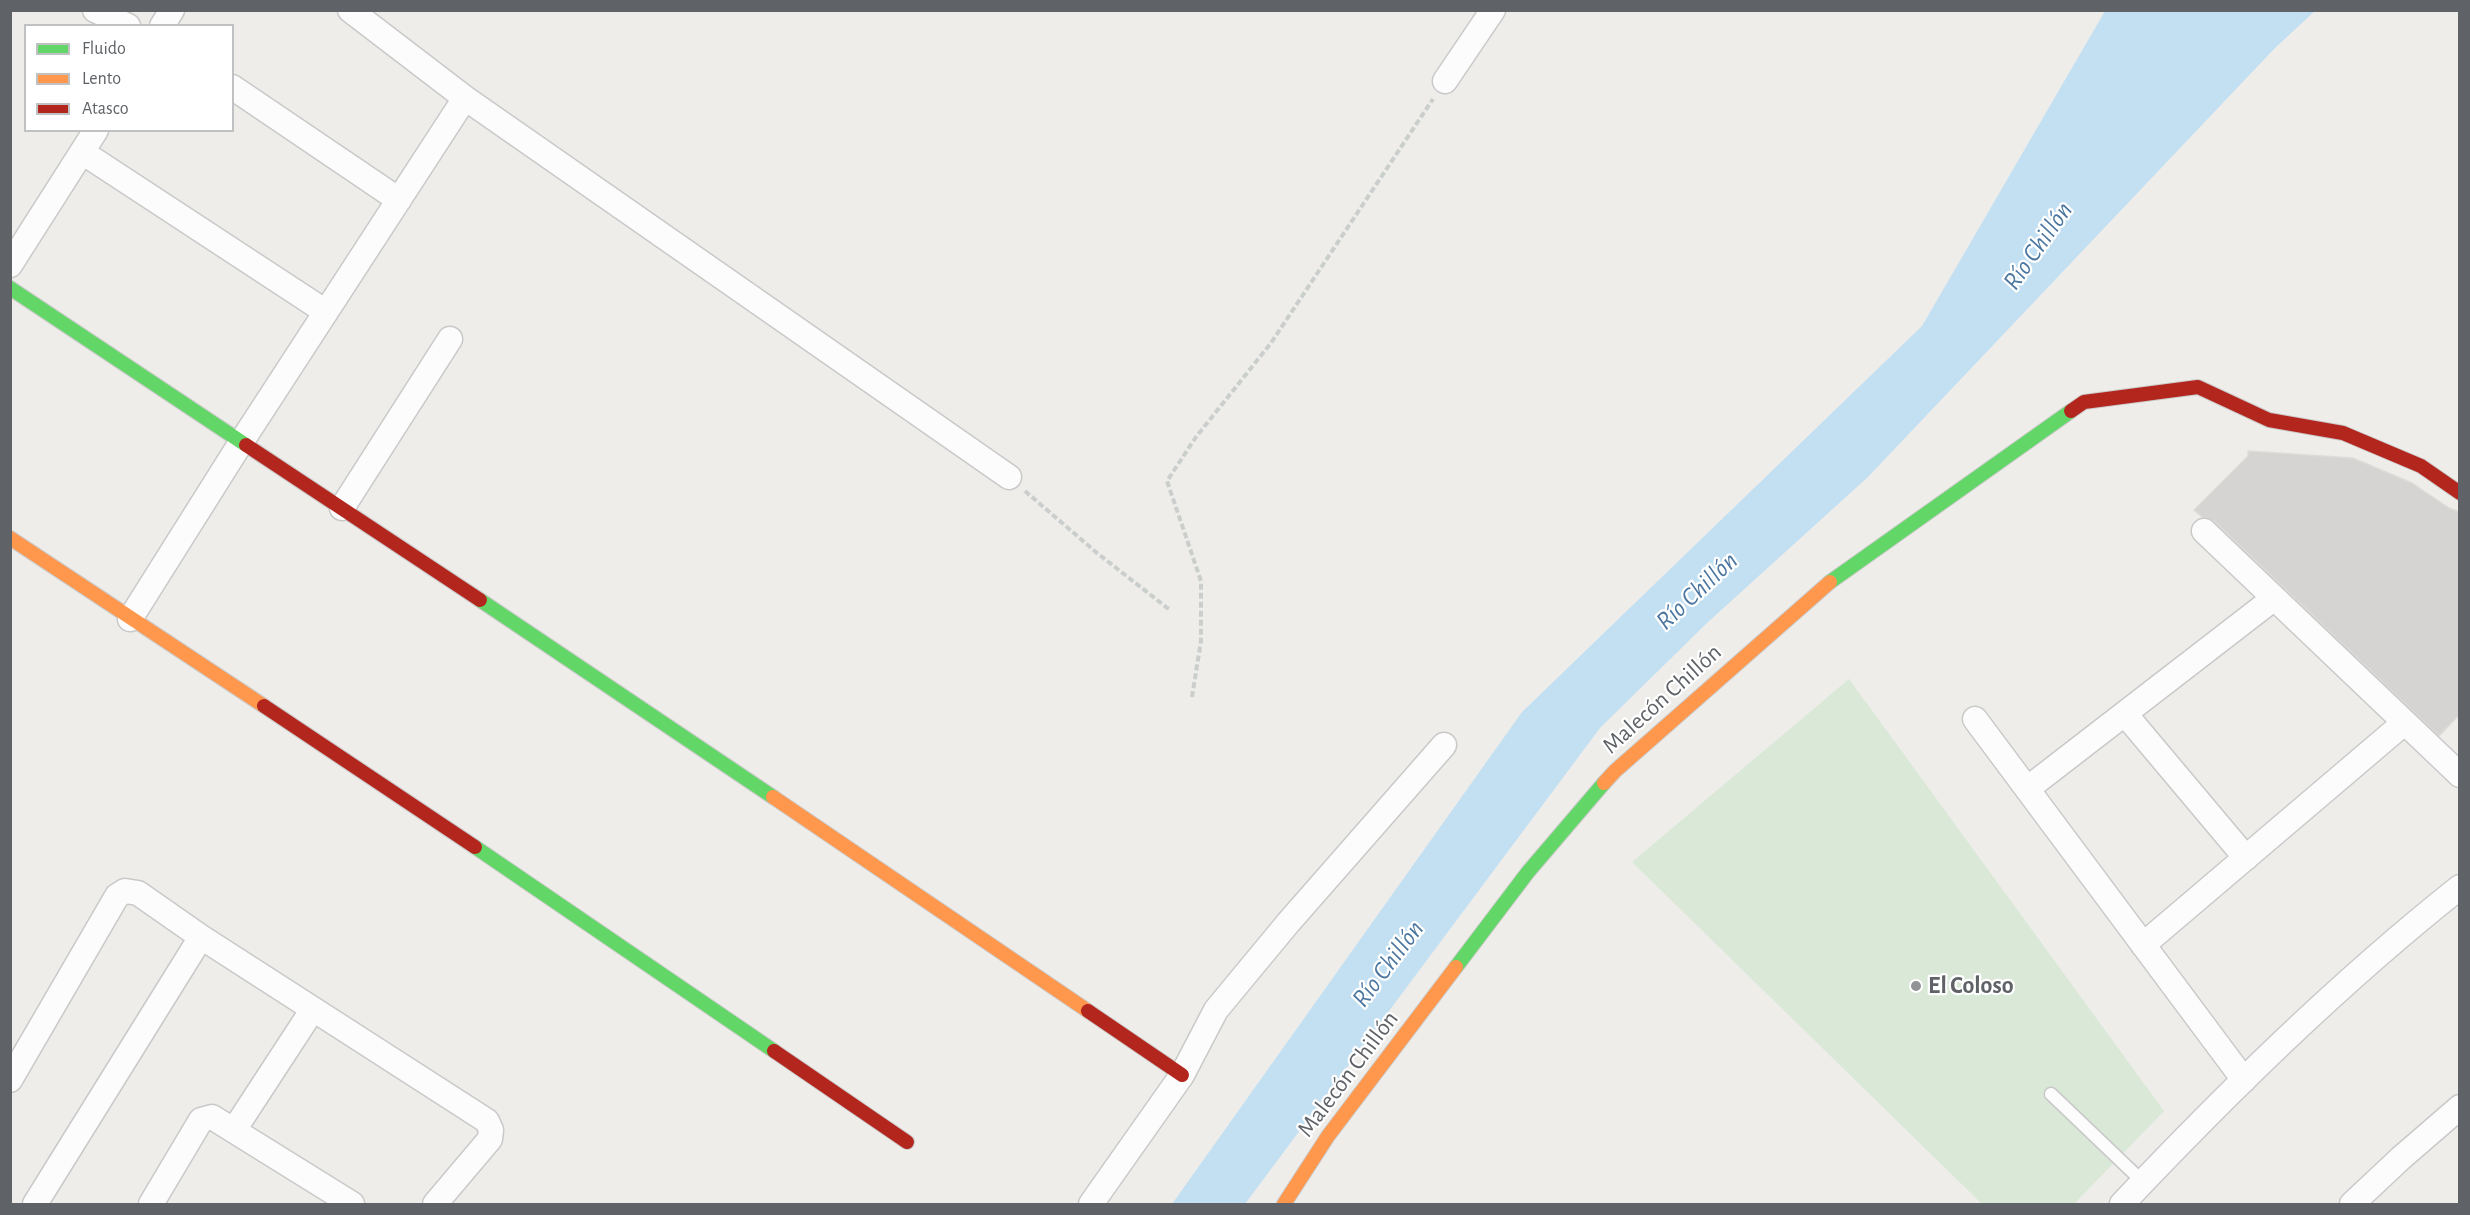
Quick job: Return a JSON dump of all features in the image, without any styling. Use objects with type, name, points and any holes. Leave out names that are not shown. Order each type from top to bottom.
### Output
[{"type":"street","points":[[95,10],[124,24]]},
{"type":"street","points":[[163,24],[172,10]]},
{"type":"street","points":[[350,10],[465,98],[1009,477]]},
{"type":"street","points":[[1445,81],[1493,10]]},
{"type":"street","points":[[234,88],[399,200]]},
{"type":"street","points":[[130,619],[242,441],[465,98]]},
{"type":"street","points":[[10,265],[95,132]]},
{"type":"street","points":[[82,152],[326,312]]},
{"type":"street","points":[[10,288],[674,729],[1182,1075]]},
{"type":"street","points":[[342,508],[450,339]]},
{"type":"street","name":"Malecón Chillón","points":[[1284,1204],[1329,1136],[1528,872],[1608,779],[1813,594],[2084,402],[2198,387],[2269,420],[2343,433],[2421,466],[2460,493]]},
{"type":"street","points":[[2204,531],[2460,775]]},
{"type":"street","points":[[10,538],[463,839],[907,1142]]},
{"type":"street","points":[[2027,789],[2273,599]]},
{"type":"street","points":[[2125,714],[2246,858]]},
{"type":"street","points":[[1975,719],[2244,1080]]},
{"type":"street","points":[[2143,945],[2404,723]]},
{"type":"street","points":[[1092,1203],[1182,1075],[1216,1010],[1288,922],[1444,745]]},
{"type":"street","points":[[2122,1204],[2200,1121],[2395,939],[2460,887]]},
{"type":"street","points":[[10,1080],[117,896],[125,891],[138,894],[201,938],[487,1120],[491,1130],[490,1139],[435,1204]]},
{"type":"street","points":[[35,1204],[201,938]]},
{"type":"street","points":[[234,1130],[313,1009]]},
{"type":"street","points":[[2352,1204],[2460,1107]]},
{"type":"street","points":[[151,1204],[201,1120],[212,1117],[344,1203]]},
{"type":"lane","points":[[2051,1094],[2144,1182]]},
{"type":"path","points":[[1192,697],[1201,641],[1201,581],[1167,481],[1196,437],[1270,343],[1445,81]]},
{"type":"path","points":[[1009,477],[1097,553],[1170,610]]},
{"type":"green space","name":"El Coloso","points":[[1849,679],[2164,1111],[2074,1204],[1982,1204],[1632,862]]},
{"type":"water","name":"Río Chillón","points":[[2105,11],[2315,11],[2275,48],[1868,477],[1707,623],[1600,728],[1245,1204],[1172,1204],[1522,712],[1922,326]]},
{"type":"building","points":[[2248,451],[2353,458],[2412,483],[2449,508],[2460,512],[2460,714],[2439,736],[2214,521],[2202,517],[2194,510],[2248,456]]},
{"type":"traffic: fast","points":[[10,288],[246,445]]},
{"type":"traffic: fast","points":[[1830,582],[2071,411]]},
{"type":"traffic: fast","points":[[480,600],[773,797]]},
{"type":"traffic: fast","points":[[1456,967],[1528,872],[1604,783]]},
{"type":"traffic: fast","points":[[475,847],[774,1051]]},
{"type":"traffic: slow","points":[[10,538],[264,706]]},
{"type":"traffic: slow","points":[[1604,783],[1830,582]]},
{"type":"traffic: slow","points":[[773,797],[1088,1011]]},
{"type":"traffic: slow","points":[[1284,1204],[1328,1136],[1456,967]]},
{"type":"traffic: jam","points":[[2071,411],[2084,402],[2198,387],[2269,420],[2343,433],[2421,466],[2460,493]]},
{"type":"traffic: jam","points":[[246,445],[480,600]]},
{"type":"traffic: jam","points":[[264,706],[475,847]]},
{"type":"traffic: jam","points":[[1088,1011],[1182,1075]]},
{"type":"traffic: jam","points":[[774,1051],[907,1142]]},
{"type":"place","name":"El Coloso","points":[[1916,986]]}]
